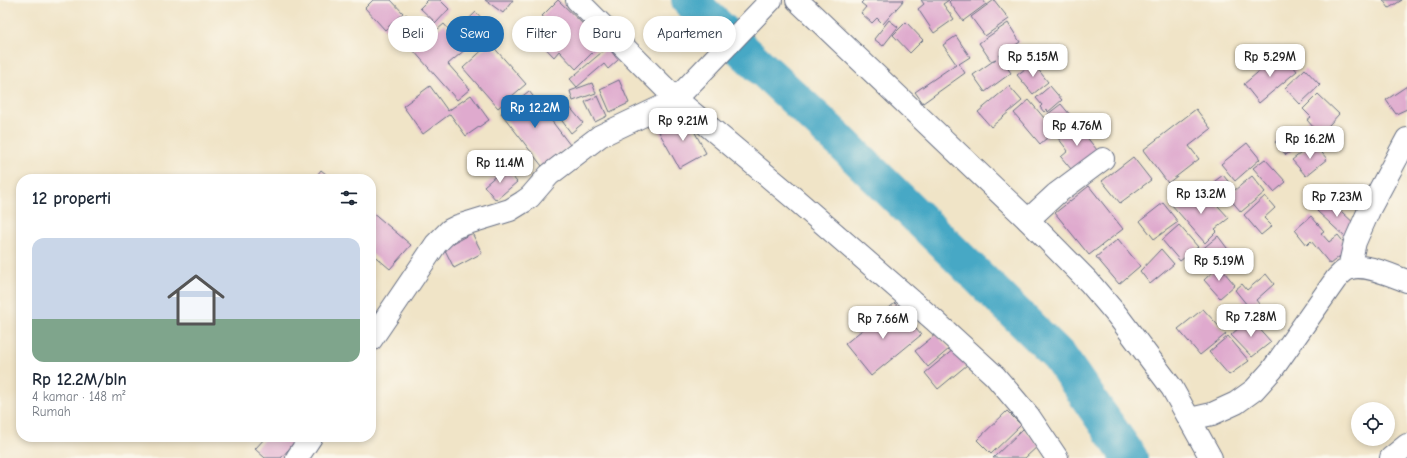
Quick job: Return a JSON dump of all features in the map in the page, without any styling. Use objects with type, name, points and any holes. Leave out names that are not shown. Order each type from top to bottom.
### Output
[{"type":"street","points":[[577,0],[676,99],[835,234],[934,320],[995,376],[1028,415],[1054,457]]},
{"type":"street","points":[[376,333],[436,244],[450,230],[458,226],[510,210],[524,202],[550,175],[600,136],[676,99],[771,0]]},
{"type":"street","points":[[797,0],[1028,220],[1089,282],[1118,315],[1172,388],[1211,458]]},
{"type":"street","points":[[1349,268],[1355,242],[1370,208],[1407,139]]},
{"type":"street","points":[[1028,220],[1056,194],[1103,159]]},
{"type":"street","points":[[1190,419],[1212,414],[1236,403],[1254,390],[1272,370],[1336,279],[1349,268],[1361,267],[1375,269],[1407,281]]},
{"type":"street","points":[[297,458],[308,442]]},
{"type":"street","points":[[1390,458],[1407,444]]},
{"type":"building","points":[[373,0],[391,0],[403,13],[400,16],[388,16],[388,27],[385,30],[365,8]]},
{"type":"building","points":[[428,0],[440,0],[449,9],[438,21],[438,16],[429,16],[420,8]]},
{"type":"building","points":[[485,0],[513,0],[503,13]]},
{"type":"building","points":[[558,0],[579,20],[579,52],[593,52],[576,69],[560,52],[571,52],[571,16],[542,16]]},
{"type":"building","points":[[864,0],[904,0],[883,24],[877,18],[872,23],[861,13],[866,7],[861,3]]},
{"type":"building","points":[[921,0],[949,0],[943,4],[954,19],[934,33],[918,9],[924,4]]},
{"type":"building","points":[[951,0],[983,0],[986,4],[963,21],[949,2]]},
{"type":"building","points":[[994,0],[1009,19],[985,36],[971,17]]},
{"type":"building","points":[[1383,0],[1402,0],[1389,8]]},
{"type":"building","points":[[476,12],[480,16],[472,16]]},
{"type":"building","points":[[889,20],[898,27],[883,46],[874,39]]},
{"type":"building","points":[[906,22],[923,40],[910,53],[893,35]]},
{"type":"building","points":[[1008,23],[1020,42],[999,56],[1011,73],[985,92],[973,75],[996,59],[991,61],[979,43]]},
{"type":"building","points":[[444,24],[446,26],[446,52],[462,52],[448,64],[470,89],[457,100],[415,52],[438,52],[438,29]]},
{"type":"building","points":[[956,36],[970,57],[959,64],[965,73],[923,103],[915,92],[956,64],[943,45]]},
{"type":"building","points":[[480,52],[498,52],[526,84],[498,108],[463,68]]},
{"type":"building","points":[[549,52],[558,52],[554,57]]},
{"type":"building","points":[[602,52],[612,52],[618,60],[608,69],[604,64],[577,87],[570,79]]},
{"type":"building","points":[[1282,52],[1297,71],[1259,103],[1244,84]]},
{"type":"building","points":[[1033,63],[1048,82],[1033,94],[1017,75]]},
{"type":"building","points":[[1305,69],[1320,85],[1300,104],[1285,88]]},
{"type":"building","points":[[619,80],[629,103],[610,112],[600,89]]},
{"type":"building","points":[[592,83],[596,93],[573,101],[570,91]]},
{"type":"building","points":[[430,86],[448,111],[471,95],[489,120],[466,136],[450,114],[423,134],[403,106]]},
{"type":"building","points":[[1009,86],[1022,101],[991,127],[978,112]]},
{"type":"building","points":[[1050,86],[1062,100],[1048,112],[1047,109],[1044,112],[1040,107],[1042,105],[1036,98]]},
{"type":"building","points":[[1407,86],[1407,109],[1396,114],[1386,100]]},
{"type":"building","points":[[529,91],[570,145],[542,166],[501,113]]},
{"type":"building","points":[[1318,94],[1339,114],[1320,135],[1307,120],[1311,117],[1303,109]]},
{"type":"building","points":[[598,96],[607,116],[595,122],[585,102]]},
{"type":"building","points":[[1029,100],[1055,131],[1040,144],[1014,113]]},
{"type":"building","points":[[1061,104],[1071,116],[1056,128],[1049,120],[1051,118],[1048,114]]},
{"type":"building","points":[[568,105],[583,123],[571,133],[557,114]]},
{"type":"building","points":[[1196,109],[1211,129],[1189,146],[1199,159],[1168,183],[1143,150]]},
{"type":"building","points":[[686,116],[706,153],[679,168],[659,132]]},
{"type":"building","points":[[1073,120],[1101,155],[1080,172],[1075,166],[1071,169],[1061,157],[1068,151],[1055,134]]},
{"type":"building","points":[[1293,128],[1304,141],[1286,155],[1275,142]]},
{"type":"building","points":[[1247,143],[1260,159],[1235,181],[1221,164]]},
{"type":"building","points":[[1314,143],[1327,159],[1306,176],[1292,160]]},
{"type":"building","points":[[1133,157],[1151,180],[1120,203],[1102,181]]},
{"type":"building","points":[[1265,159],[1286,182],[1274,192],[1253,168]]},
{"type":"building","points":[[505,168],[517,182],[496,200],[484,186]]},
{"type":"building","points":[[321,170],[326,174],[318,174]]},
{"type":"building","points":[[1223,175],[1235,190],[1252,176],[1265,192],[1241,212],[1215,181]]},
{"type":"building","points":[[1089,186],[1123,229],[1089,255],[1055,213]]},
{"type":"building","points":[[1186,192],[1196,205],[1208,195],[1229,218],[1215,229],[1217,231],[1205,243],[1171,204]]},
{"type":"building","points":[[1265,196],[1275,208],[1264,218],[1272,226],[1261,235],[1244,215]]},
{"type":"building","points":[[1328,199],[1357,226],[1346,238],[1317,211]]},
{"type":"building","points":[[1163,203],[1178,222],[1154,239],[1140,221]]},
{"type":"building","points":[[376,215],[411,245],[390,269],[376,257]]},
{"type":"building","points":[[1311,216],[1324,231],[1321,233],[1329,242],[1338,235],[1349,249],[1330,264],[1311,241],[1307,245],[1295,230]]},
{"type":"building","points":[[1179,225],[1198,247],[1180,261],[1162,240]]},
{"type":"building","points":[[472,233],[482,253],[454,268],[444,248]]},
{"type":"building","points":[[1218,236],[1230,252],[1207,273],[1193,257]]},
{"type":"building","points":[[1118,239],[1140,266],[1119,284],[1096,257]]},
{"type":"building","points":[[1161,249],[1174,264],[1150,284],[1140,271]]},
{"type":"building","points":[[1219,266],[1235,285],[1220,298],[1204,280]]},
{"type":"building","points":[[1266,274],[1274,284],[1256,300],[1263,309],[1255,315],[1235,290],[1242,284],[1247,290]]},
{"type":"building","points":[[895,303],[921,335],[871,376],[845,344]]},
{"type":"building","points":[[1203,309],[1226,334],[1200,355],[1178,329]]},
{"type":"building","points":[[1250,318],[1271,342],[1252,357],[1231,335]]},
{"type":"building","points":[[936,334],[949,349],[928,367],[915,351]]},
{"type":"building","points":[[1228,336],[1249,361],[1229,375],[1209,352]]},
{"type":"building","points":[[954,349],[967,365],[938,389],[925,373]]},
{"type":"building","points":[[1007,411],[1021,425],[991,454],[977,440]]},
{"type":"building","points":[[1023,429],[1039,445],[1025,458],[993,458]]},
{"type":"building","points":[[261,442],[295,442],[281,458],[265,458],[255,449]]},
{"type":"waterway","points":[[689,0],[839,140],[1059,356],[1130,458]]}]
